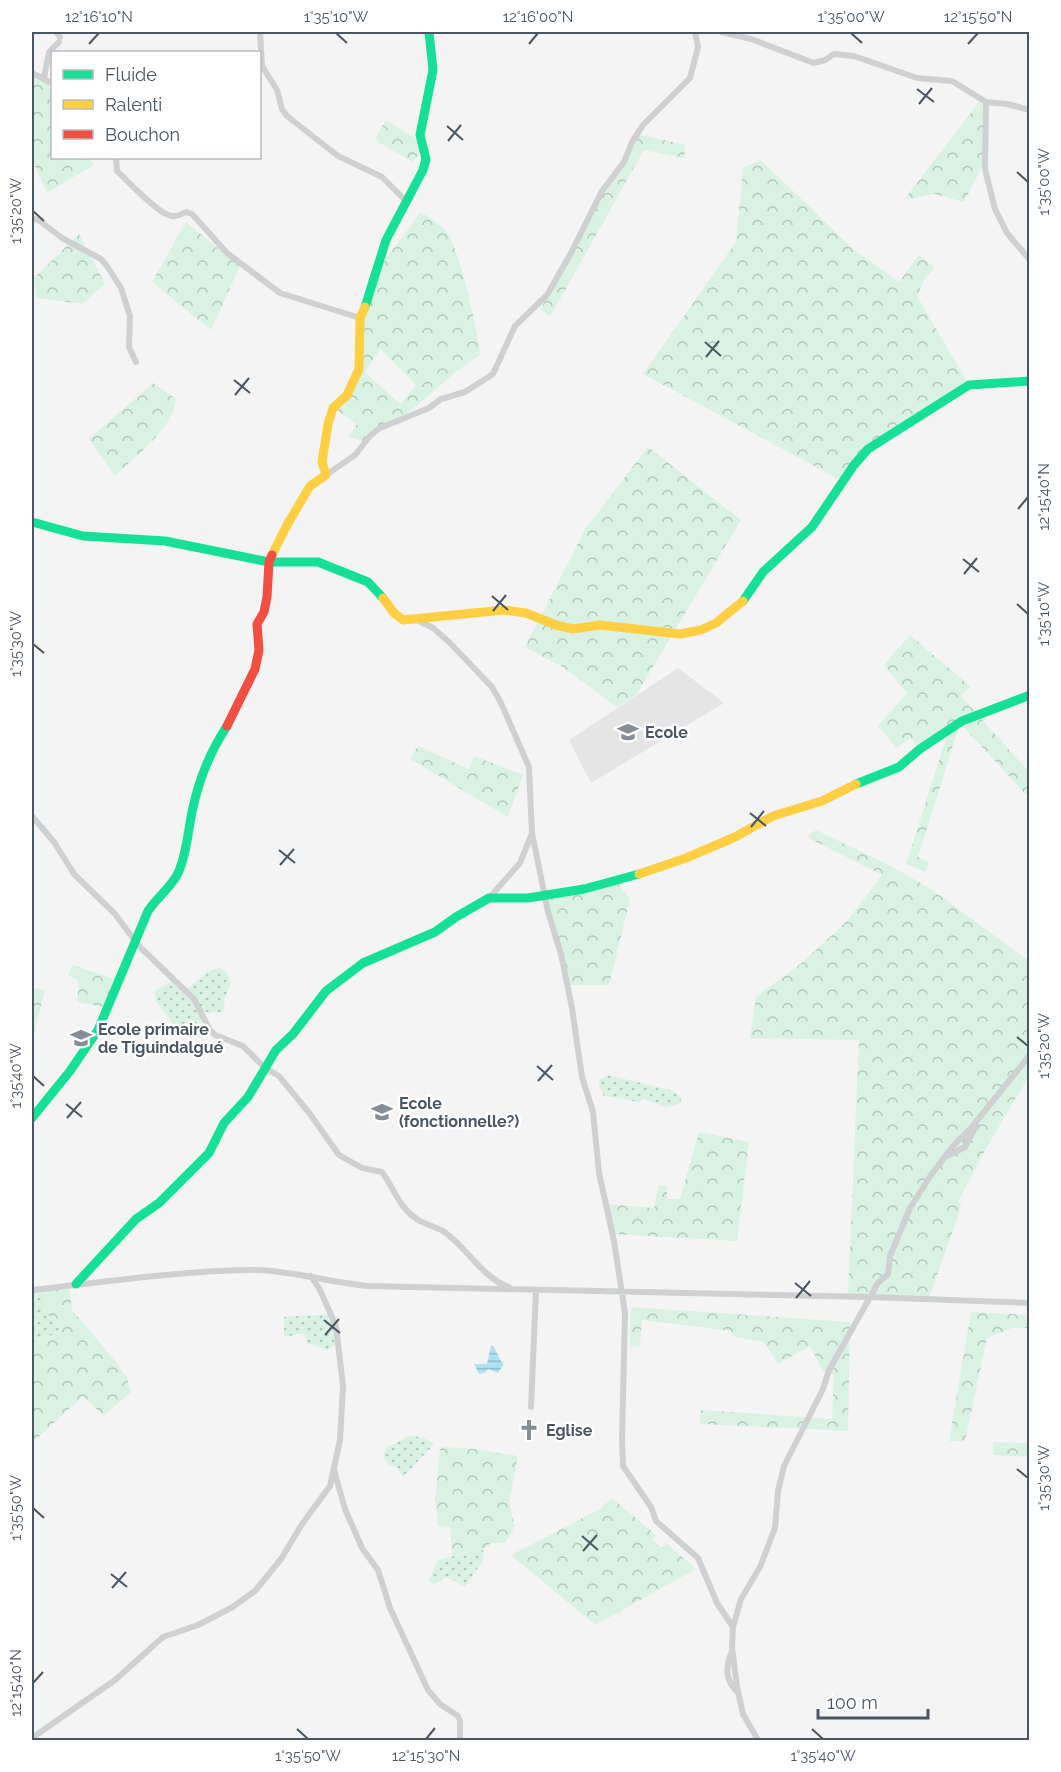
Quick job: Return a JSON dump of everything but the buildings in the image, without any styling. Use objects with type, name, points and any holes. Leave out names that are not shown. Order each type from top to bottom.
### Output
[{"type":"street","points":[[260,32],[262,66],[277,90],[282,109],[287,116],[338,156],[382,177],[407,202]]},
{"type":"street","points":[[326,475],[322,462],[328,424],[333,408],[347,394],[359,369],[360,318],[374,285],[386,240],[423,170],[426,159],[420,135],[433,70],[429,32]]},
{"type":"street","points":[[32,1118],[70,1071],[98,1030],[148,911],[156,898],[175,879],[180,868],[190,830],[192,812],[206,766],[215,745],[232,719],[255,669],[259,650],[257,624],[264,612],[267,597],[269,562],[310,486],[355,454],[380,428],[429,408],[441,399],[465,392],[493,374],[515,326],[547,295],[572,253],[602,191],[624,162],[632,142],[643,125],[690,78],[698,47],[695,32]]},
{"type":"street","points":[[721,32],[751,39],[814,63],[834,54],[854,56],[917,78],[952,81],[986,102],[1007,104],[1029,110]]},
{"type":"street","points":[[44,78],[49,52],[58,37]]},
{"type":"street","points":[[32,73],[51,82]]},
{"type":"street","points":[[986,102],[986,177],[995,209],[1006,233],[1029,258]]},
{"type":"street","points":[[116,159],[117,171],[150,202],[171,216],[178,216],[186,212],[192,214],[226,253],[280,293],[360,318]]},
{"type":"street","points":[[32,218],[40,221],[70,243],[101,259],[107,266],[121,288],[130,316],[129,347],[136,362]]},
{"type":"street","points":[[32,522],[83,536],[165,541],[269,562],[318,562],[368,582],[394,613],[403,620],[504,610],[526,613],[573,629],[600,626],[624,627],[680,634],[701,630],[716,623],[743,601],[763,572],[812,527],[848,473],[868,449],[969,385],[1029,381]]},
{"type":"street","points":[[417,620],[433,628],[482,674],[501,703],[529,767],[532,833],[544,895],[561,954],[582,1077],[593,1112],[599,1173],[625,1313],[623,1466],[651,1507],[656,1521],[698,1558],[717,1603],[733,1627]]},
{"type":"street","points":[[489,898],[528,898],[584,889],[658,869],[719,844],[773,816],[822,801],[861,781],[899,767],[920,749],[962,721],[1029,695]]},
{"type":"street","points":[[32,816],[54,842],[74,874],[115,914],[135,941],[194,999],[214,1035],[243,1046],[265,1068],[279,1076],[339,1155],[362,1168],[382,1172],[397,1197],[414,1218],[442,1231],[463,1247],[492,1279],[515,1289]]},
{"type":"street","points":[[76,1284],[136,1219],[159,1203],[209,1153],[224,1123],[248,1097],[276,1050],[293,1034],[326,991],[378,955],[435,932],[456,916],[489,898],[520,863],[532,833]]},
{"type":"street","points":[[758,1740],[742,1714],[733,1651],[733,1627],[741,1599],[760,1567],[775,1528],[778,1491],[784,1466],[823,1389],[829,1370],[878,1283],[888,1274],[890,1256],[910,1208],[930,1175],[1029,1055]]},
{"type":"street","points":[[32,1290],[147,1276],[251,1270],[311,1276],[367,1286],[870,1297],[1029,1304]]},
{"type":"street","points":[[32,1738],[115,1680],[163,1637],[198,1625],[231,1608],[255,1591],[281,1559],[302,1524],[330,1486],[340,1440],[343,1395],[340,1353],[336,1326],[311,1276]]},
{"type":"street","points":[[531,1407],[536,1290]]},
{"type":"street","points":[[334,1469],[345,1509],[362,1548],[378,1570],[390,1608],[428,1690],[460,1720],[459,1740]]},
{"type":"shaded area","name":"Ecole","points":[[678,668],[724,703],[591,783],[569,740]]},
{"type":"green space","points":[[32,78],[47,82],[51,90],[51,159],[90,159],[94,165],[47,193],[32,159]]},
{"type":"green space","points":[[980,101],[986,107],[985,161],[964,202],[935,194],[904,200]]},
{"type":"green space","points":[[386,120],[418,140],[420,152],[413,162],[378,142],[376,137]]},
{"type":"green space","points":[[637,134],[685,145],[684,158],[644,150],[550,317],[541,310],[547,295],[602,191],[615,176]]},
{"type":"green space","points":[[761,160],[853,249],[899,282],[919,255],[935,268],[924,280],[917,296],[969,385],[876,446],[842,481],[643,374],[736,242],[743,168]]},
{"type":"green space","points":[[421,212],[438,223],[447,232],[457,255],[472,311],[480,355],[457,371],[403,417],[380,428],[366,443],[349,436],[357,424],[333,408],[359,369],[359,322],[377,271]],"holes":[[[380,349],[416,385],[400,404],[365,372]]]},
{"type":"green space","points":[[186,222],[240,266],[211,330],[152,282]]},
{"type":"green space","points":[[79,234],[105,284],[82,304],[37,298],[34,278]]},
{"type":"green space","points":[[153,383],[176,399],[174,410],[161,431],[115,476],[89,439]]},
{"type":"green space","points":[[648,447],[741,520],[636,695],[617,707],[563,667],[525,647],[586,528]]},
{"type":"green space","points":[[910,635],[971,687],[961,696],[1029,772],[1029,798],[960,723],[918,857],[929,862],[925,872],[906,864],[948,732],[920,749],[910,738],[897,748],[878,726],[907,693],[884,665]]},
{"type":"green space","points":[[418,746],[469,769],[474,756],[523,775],[508,817],[410,759]]},
{"type":"green space","points":[[816,830],[889,865],[931,889],[1029,961],[1029,1076],[984,1152],[958,1202],[961,1204],[958,1216],[929,1298],[848,1294],[859,1040],[750,1038],[756,997],[803,962],[848,920],[882,875],[807,837]]},
{"type":"green space","points":[[615,879],[630,899],[609,985],[566,985],[545,895]]},
{"type":"green space","points":[[73,965],[117,980],[105,1007],[77,1002],[79,981],[68,975]]},
{"type":"green space","points":[[219,968],[227,972],[231,983],[223,1012],[203,1013],[200,1028],[174,1025],[155,1000],[155,991],[176,979],[186,990],[207,972]]},
{"type":"green space","points":[[33,988],[45,990],[32,1041],[32,993]]},
{"type":"green space","points":[[608,1075],[674,1091],[682,1099],[679,1104],[666,1107],[644,1099],[639,1102],[604,1096],[599,1087],[600,1079]]},
{"type":"green space","points":[[699,1132],[749,1142],[737,1241],[612,1234],[605,1204],[654,1208],[658,1185],[667,1186],[667,1199],[680,1199]]},
{"type":"green space","points":[[69,1286],[72,1310],[116,1362],[127,1378],[131,1392],[104,1416],[83,1396],[32,1443],[32,1346],[62,1329],[43,1310],[42,1289]]},
{"type":"green space","points":[[42,1289],[44,1310],[62,1329],[32,1346],[32,1290]]},
{"type":"green space","points":[[631,1307],[850,1322],[848,1431],[700,1424],[701,1410],[832,1419],[834,1375],[823,1371],[810,1346],[778,1364],[764,1342],[735,1337],[731,1331],[642,1320],[640,1346],[630,1347]]},
{"type":"green space","points":[[971,1312],[1029,1315],[1029,1328],[1012,1328],[987,1338],[965,1441],[949,1441]]},
{"type":"green space","points":[[330,1314],[338,1343],[328,1350],[307,1343],[304,1333],[284,1337],[284,1317]]},
{"type":"green space","points":[[409,1436],[422,1437],[434,1444],[403,1477],[396,1466],[389,1465],[383,1457],[387,1447]]},
{"type":"green space","points":[[993,1442],[1029,1443],[1029,1457],[993,1455]]},
{"type":"green space","points":[[444,1447],[518,1456],[509,1503],[515,1526],[505,1543],[491,1543],[483,1549],[452,1556],[450,1527],[438,1526],[435,1500],[440,1449]]},
{"type":"green space","points":[[612,1498],[655,1534],[653,1539],[662,1548],[667,1544],[696,1569],[595,1625],[511,1555],[600,1509]]},
{"type":"green space","points":[[483,1549],[484,1559],[465,1587],[447,1577],[434,1584],[429,1580],[438,1560]]},
{"type":"water","points":[[491,1346],[494,1347],[504,1364],[498,1373],[488,1369],[479,1374],[474,1364],[487,1364]]},
{"type":"traffic: fast","points":[[365,307],[386,240],[423,170],[426,159],[420,135],[433,70],[429,32]]},
{"type":"traffic: fast","points":[[743,601],[763,572],[812,527],[854,465],[868,449],[969,385],[1030,381]]},
{"type":"traffic: fast","points":[[32,522],[83,536],[165,541],[269,562],[318,562],[368,582],[383,598]]},
{"type":"traffic: fast","points":[[856,784],[899,767],[920,749],[962,721],[1030,695]]},
{"type":"traffic: fast","points":[[32,1118],[70,1071],[98,1030],[148,911],[169,887],[179,871],[201,778],[227,726]]},
{"type":"traffic: fast","points":[[76,1284],[136,1219],[159,1203],[209,1153],[224,1123],[248,1097],[276,1050],[293,1034],[326,991],[363,963],[435,932],[489,898],[528,898],[584,889],[639,874]]},
{"type":"traffic: slow","points":[[272,555],[310,486],[326,475],[322,462],[328,424],[333,408],[347,395],[359,369],[360,318],[365,307]]},
{"type":"traffic: slow","points":[[383,598],[394,613],[403,620],[504,610],[526,613],[573,629],[600,625],[680,634],[701,630],[716,623],[743,601]]},
{"type":"traffic: slow","points":[[639,874],[686,858],[735,837],[773,816],[822,801],[856,784]]},
{"type":"traffic: jam","points":[[227,726],[255,669],[259,650],[257,624],[264,612],[269,562],[272,555]]},
{"type":"place","name":"Ecole","points":[[628,732]]},
{"type":"place","name":"Ecole primaire de Tiguindalgué","points":[[81,1038]]},
{"type":"place","name":"Ecole (fonctionnelle?)","points":[[382,1112]]},
{"type":"place","name":"Eglise","points":[[529,1430]]}]
